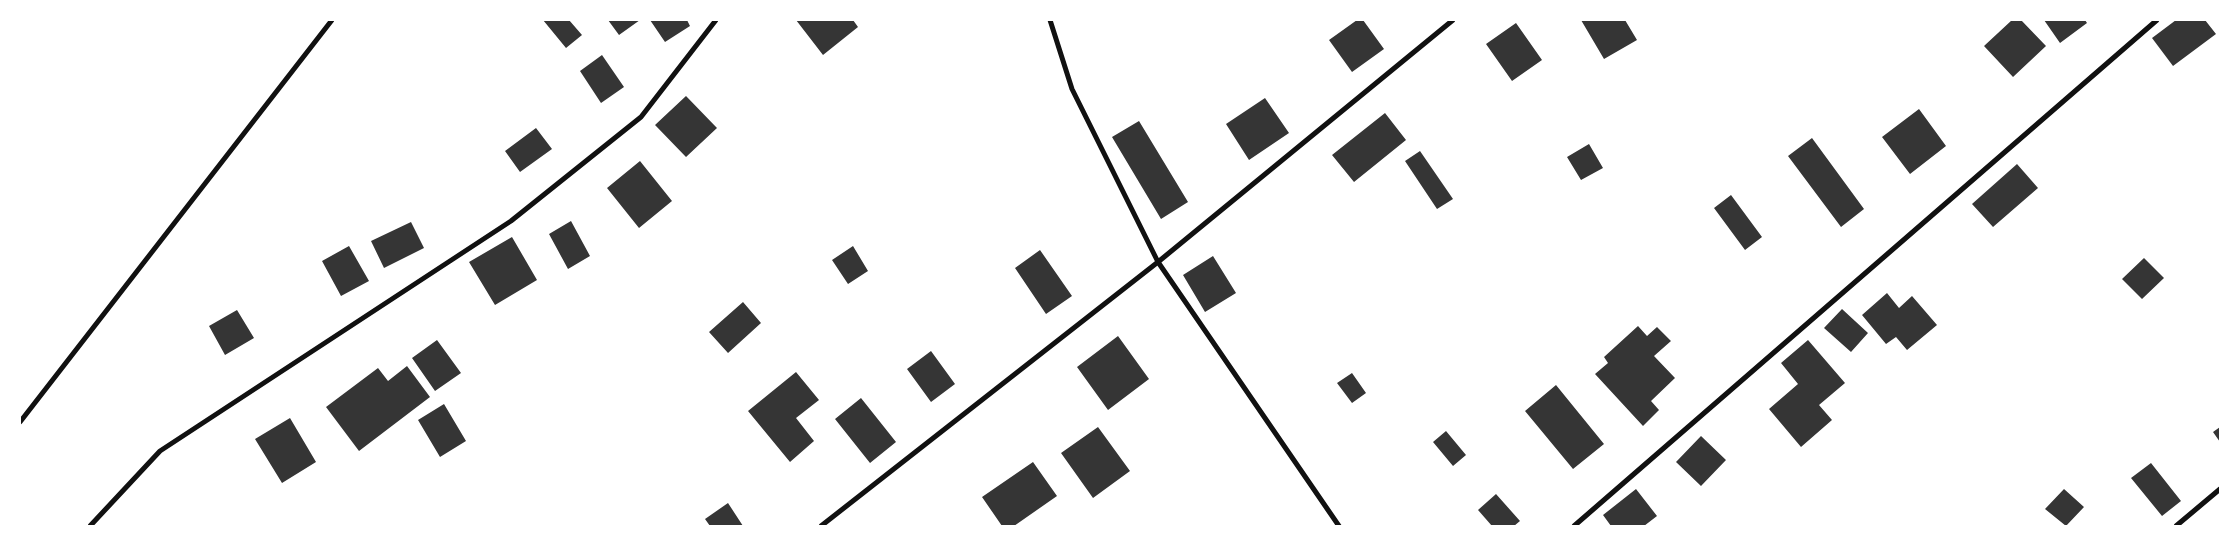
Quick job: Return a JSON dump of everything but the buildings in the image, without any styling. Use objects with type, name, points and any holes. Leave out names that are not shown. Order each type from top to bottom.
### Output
[{"type":"street","points":[[20,422],[332,20]]},
{"type":"street","points":[[90,526],[160,451],[511,222],[641,117],[716,20]]},
{"type":"street","points":[[1050,20],[1072,90],[1158,262],[1339,526]]},
{"type":"street","points":[[821,526],[1158,262],[1453,20]]},
{"type":"street","points":[[1574,526],[2157,20]]},
{"type":"street","points":[[2176,526],[2220,489]]}]
